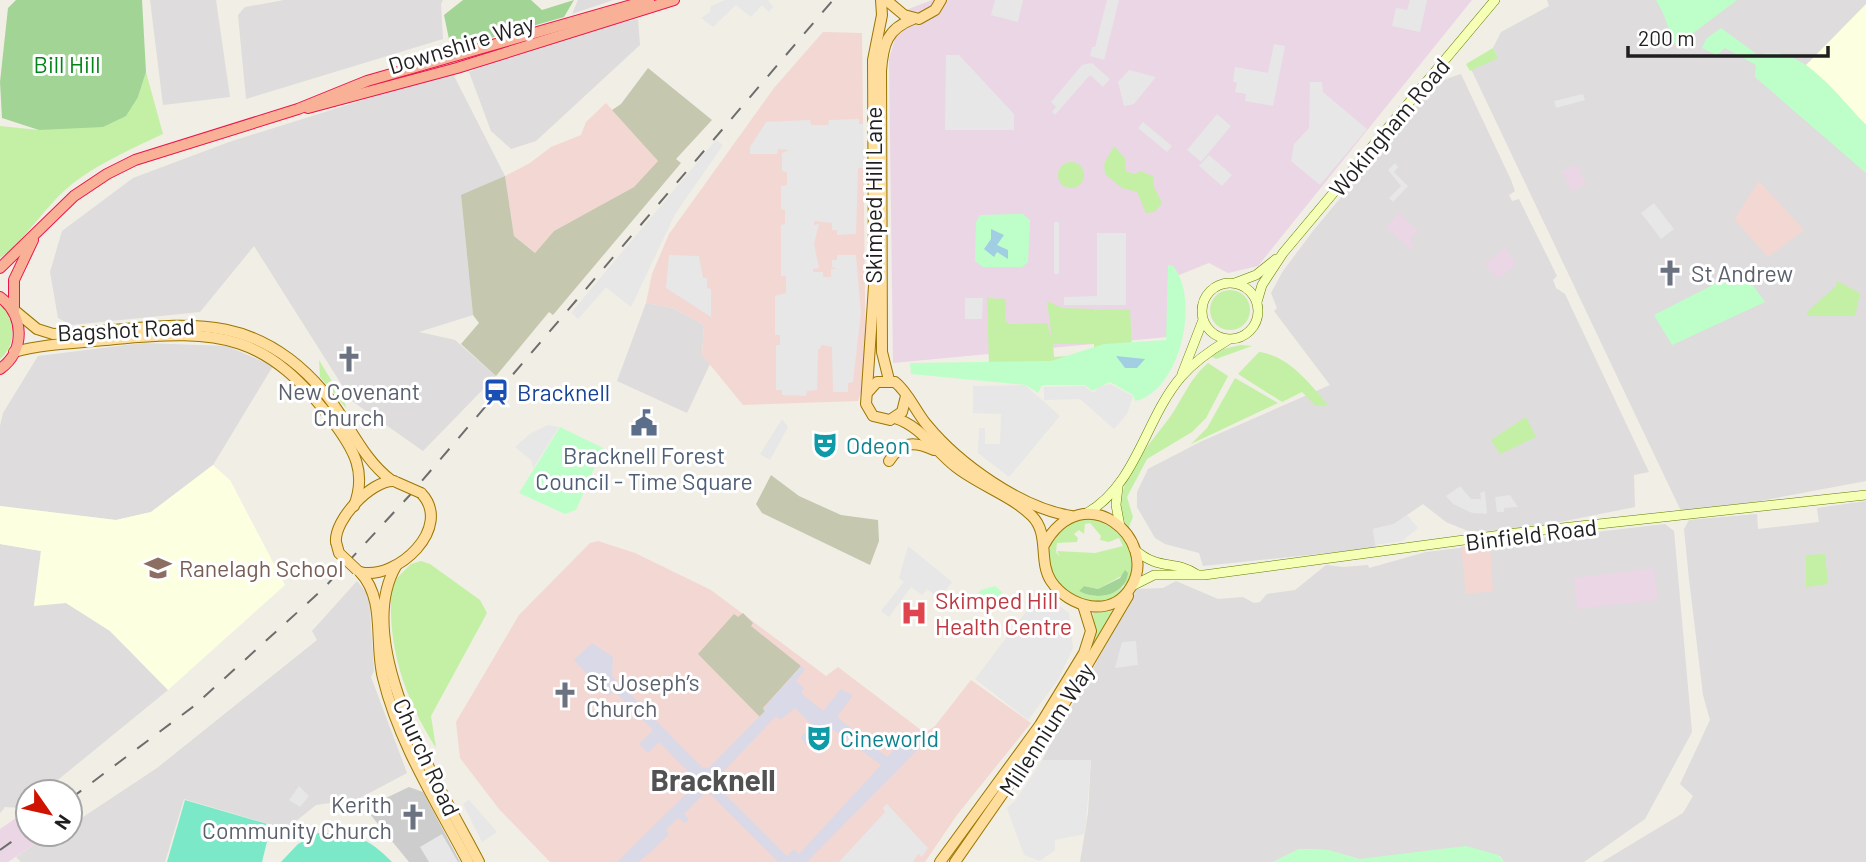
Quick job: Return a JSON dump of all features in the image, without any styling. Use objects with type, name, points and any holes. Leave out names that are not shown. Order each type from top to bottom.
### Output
[{"type":"highway","name":"Downshire Way","points":[[0,268],[74,196],[118,167],[148,155],[298,109],[367,81],[649,0]]},
{"type":"highway","name":"Downshire Way","points":[[298,109],[327,105],[457,68],[674,0]]},
{"type":"highway","name":"Downshire Way","points":[[14,352],[19,331],[14,310],[14,279],[35,236]]},
{"type":"highway","points":[[0,297],[14,310]]},
{"type":"highway","points":[[0,369],[14,352]]},
{"type":"main road","name":"Skimped Hill Lane","points":[[868,392],[874,286],[873,60],[881,20],[881,0]]},
{"type":"main road","points":[[886,0],[913,19]]},
{"type":"main road","name":"Skimped Hill Lane","points":[[889,380],[882,346],[881,71],[887,36],[897,26],[932,12],[941,0]]},
{"type":"main road","name":"Wokingham Road","points":[[1257,302],[1262,285],[1283,254],[1495,0]]},
{"type":"main road","name":"Wokingham Road","points":[[1234,283],[1255,275],[1283,254]]},
{"type":"main road","points":[[1182,376],[1228,340],[1241,337],[1254,326],[1257,302],[1250,292],[1234,283],[1221,284],[1208,293],[1201,307],[1203,320],[1209,330],[1228,340]]},
{"type":"main road","name":"Bagshot Road","points":[[14,310],[37,329],[53,334],[197,324],[256,339],[283,354],[317,384],[375,466],[393,481]]},
{"type":"main road","points":[[1071,516],[1036,505],[974,469],[934,434],[898,384],[889,380],[877,382],[868,392],[866,404],[872,414],[881,419],[895,418],[917,428],[937,451],[972,478],[1028,512],[1040,527],[1044,564],[1051,580],[1062,593],[1083,605],[1100,607],[1111,604],[1131,588],[1137,569],[1134,549],[1120,526],[1116,505],[1118,487],[1156,414],[1182,376],[1203,320]]},
{"type":"main road","name":"Bagshot Road","points":[[14,352],[41,345],[181,334],[218,337],[253,348],[278,363],[305,386],[350,447],[358,463],[361,480],[354,506]]},
{"type":"main road","points":[[895,418],[904,409],[906,396]]},
{"type":"main road","points":[[889,461],[900,447],[908,443],[937,451]]},
{"type":"main road","points":[[393,481],[421,493],[430,508],[426,533],[419,547],[396,566],[379,573],[358,571],[339,553],[335,542],[338,525],[372,488],[393,481]]},
{"type":"main road","points":[[1087,513],[1118,487]]},
{"type":"main road","name":"Binfield Road","points":[[1131,588],[1150,576],[1196,574],[1516,533],[1866,495]]},
{"type":"main road","points":[[1044,545],[1056,526],[1071,516],[1087,513],[1104,517],[1120,526]]},
{"type":"main road","name":"Binfield Road","points":[[1134,549],[1149,561],[1187,568],[1196,574]]},
{"type":"main road","points":[[1160,565],[1167,575]]},
{"type":"main road","name":"Church Road","points":[[396,566],[387,587],[386,601],[386,639],[395,686],[416,742],[479,862]]},
{"type":"main road","name":"Church Road","points":[[358,571],[376,595],[380,662],[394,714],[468,862]]},
{"type":"main road","name":"Millennium Way","points":[[954,862],[1060,711],[1131,588]]},
{"type":"main road","name":"Millennium Way","points":[[940,862],[1040,725],[1084,653],[1091,631],[1083,605]]},
{"type":"shaded area","points":[[150,0],[216,0],[230,97],[163,105]]},
{"type":"shaded area","points":[[284,0],[443,0],[443,39],[246,99],[238,15],[245,7]]},
{"type":"shaded area","points":[[578,0],[613,0],[572,14]]},
{"type":"shaded area","points":[[725,0],[768,0],[773,7],[769,12],[762,5],[751,17],[736,5],[713,27],[701,18],[710,12],[711,6]]},
{"type":"shaded area","points":[[932,0],[1472,0],[1258,266],[1228,273],[1209,263],[1174,277],[1178,336],[893,363],[889,59],[903,11]]},
{"type":"shaded area","points":[[995,0],[1023,0],[1018,22],[991,15]]},
{"type":"shaded area","points":[[1107,0],[1119,0],[1104,60],[1090,56],[1092,47],[1095,47]]},
{"type":"shaded area","points":[[1410,0],[1427,0],[1420,32],[1392,26],[1396,8],[1407,10]]},
{"type":"shaded area","points":[[1547,0],[1866,0],[1866,481],[1744,504],[1681,511],[1471,69],[1497,56],[1493,48],[1501,32],[1549,6]]},
{"type":"shaded area","points":[[1866,4],[1866,125],[1806,65]]},
{"type":"shaded area","points":[[638,19],[640,45],[536,141],[511,149],[491,131],[469,72],[542,42]]},
{"type":"shaded area","points":[[823,32],[862,33],[866,380],[858,401],[743,405],[702,355],[704,325],[673,308],[646,303],[652,274],[669,234],[774,88]]},
{"type":"shaded area","points":[[1274,44],[1285,46],[1273,106],[1245,101],[1246,94],[1235,92],[1235,67],[1268,73]]},
{"type":"shaded area","points":[[946,55],[959,55],[1014,114],[1014,130],[945,130]]},
{"type":"shaded area","points":[[1092,63],[1110,79],[1103,87],[1090,75],[1055,115],[1052,112],[1056,107],[1051,102],[1082,65]]},
{"type":"shaded area","points":[[648,68],[712,120],[676,159],[681,163],[553,315],[549,312],[496,376],[461,344],[479,323],[473,315],[461,195],[505,176],[514,236],[535,253],[554,231],[634,187],[658,161],[612,110],[621,104]]},
{"type":"shaded area","points":[[1129,70],[1156,77],[1134,104],[1124,106],[1118,82]]},
{"type":"shaded area","points":[[452,72],[505,176],[461,196],[473,315],[419,332],[455,340],[496,376],[423,451],[352,401],[254,246],[200,312],[71,325],[58,318],[50,272],[62,231],[133,178],[229,142]]},
{"type":"shaded area","points":[[1461,74],[1511,180],[1515,191],[1509,195],[1512,201],[1519,199],[1557,276],[1553,280],[1556,288],[1565,294],[1649,472],[1634,475],[1635,507],[1540,526],[1468,531],[1446,522],[1423,504],[1394,524],[1373,529],[1376,548],[1203,566],[1199,553],[1165,544],[1155,538],[1137,507],[1137,492],[1148,469],[1200,442],[1330,385],[1274,311],[1277,308],[1271,293],[1283,271],[1313,231],[1437,82]]},
{"type":"shaded area","points":[[1310,82],[1322,82],[1323,92],[1367,129],[1320,185],[1291,161],[1294,144],[1309,128]]},
{"type":"shaded area","points":[[1583,94],[1585,100],[1556,108],[1554,101]]},
{"type":"shaded area","points":[[606,103],[658,161],[634,187],[554,231],[535,253],[514,236],[505,176],[530,163],[551,147],[581,135],[586,122]]},
{"type":"shaded area","points":[[1217,114],[1231,126],[1201,162],[1187,150]]},
{"type":"shaded area","points":[[859,119],[859,124],[863,124],[863,168],[858,168],[856,234],[837,235],[837,230],[832,230],[832,223],[814,221],[814,225],[819,224],[814,244],[819,268],[813,269],[813,272],[823,272],[823,277],[831,277],[831,269],[837,269],[832,267],[832,260],[837,260],[837,255],[856,255],[861,313],[853,382],[848,383],[848,392],[833,392],[832,347],[822,345],[818,351],[817,390],[807,391],[806,396],[782,395],[782,390],[776,390],[776,345],[780,345],[780,335],[775,335],[775,296],[786,293],[786,276],[781,276],[781,225],[785,224],[785,210],[781,209],[781,186],[787,185],[787,172],[782,171],[782,153],[789,150],[778,149],[777,154],[750,154],[750,147],[766,122],[810,120],[811,125],[828,125],[829,120]]},
{"type":"shaded area","points":[[1143,122],[1172,146],[1167,152],[1138,128]]},
{"type":"shaded area","points":[[716,140],[723,145],[675,214],[631,307],[606,287],[578,319],[571,313]]},
{"type":"shaded area","points":[[1209,155],[1232,175],[1222,186],[1199,166]]},
{"type":"shaded area","points":[[1395,163],[1398,167],[1394,172],[1408,186],[1393,202],[1389,198],[1401,186],[1388,170]]},
{"type":"shaded area","points":[[1577,164],[1586,184],[1571,192],[1562,171]]},
{"type":"shaded area","points":[[1759,181],[1804,230],[1768,257],[1734,219]]},
{"type":"shaded area","points":[[1654,203],[1674,229],[1661,239],[1641,213]]},
{"type":"shaded area","points":[[1399,213],[1418,230],[1410,240],[1414,247],[1411,250],[1386,227]]},
{"type":"shaded area","points":[[1054,222],[1059,222],[1059,274],[1054,274]]},
{"type":"shaded area","points":[[1097,233],[1126,233],[1126,305],[1064,305],[1064,297],[1097,296]]},
{"type":"shaded area","points":[[1505,247],[1516,264],[1499,279],[1484,265]]},
{"type":"shaded area","points":[[669,255],[699,256],[703,278],[707,278],[707,288],[711,289],[711,317],[666,288]]},
{"type":"shaded area","points":[[965,298],[983,298],[982,319],[965,319]]},
{"type":"shaded area","points":[[646,303],[673,308],[704,325],[702,355],[710,364],[687,413],[617,381]]},
{"type":"shaded area","points":[[143,343],[227,346],[273,366],[213,465],[151,512],[116,520],[0,506],[0,426],[3,413],[38,356]]},
{"type":"shaded area","points":[[1110,384],[1133,396],[1127,414],[1114,429],[1080,399],[1044,400],[1044,387],[1084,386],[1093,393],[1099,387]]},
{"type":"shaded area","points":[[1025,385],[1060,416],[1009,477],[978,453],[979,428],[985,428],[985,444],[1000,444],[1001,414],[973,413],[973,386]]},
{"type":"shaded area","points":[[782,419],[788,427],[770,460],[760,454]]},
{"type":"shaded area","points":[[548,425],[559,427],[533,468],[531,460],[515,447],[531,433]]},
{"type":"shaded area","name":"Ranelagh School","points":[[213,465],[230,480],[285,585],[168,690],[110,631],[66,603],[34,606],[41,551],[0,544],[0,506],[116,520],[151,512]]},
{"type":"shaded area","points":[[771,475],[799,496],[841,515],[878,520],[879,541],[870,565],[762,513],[756,504]]},
{"type":"shaded area","points":[[1460,486],[1471,499],[1481,499],[1480,493],[1485,491],[1487,514],[1472,513],[1453,504],[1446,496]]},
{"type":"shaded area","points":[[1510,495],[1518,507],[1504,508],[1504,512],[1497,512],[1495,497]]},
{"type":"shaded area","points":[[1866,501],[1866,862],[1602,862],[1683,813],[1693,796],[1680,784],[1710,720],[1703,695],[1689,579],[1684,529],[1689,520],[1757,514],[1758,529],[1819,522],[1817,508]]},
{"type":"shaded area","points":[[1407,515],[1418,528],[1402,541],[1375,545],[1373,529],[1394,524]]},
{"type":"shaded area","points":[[1665,524],[1674,531],[1692,732],[1645,819],[1584,862],[1504,862],[1500,856],[1359,859],[1328,850],[1299,849],[1273,862],[1080,862],[1088,813],[1091,760],[1042,760],[1137,589],[1163,588],[1176,581],[1218,599],[1243,597],[1254,603],[1260,602],[1267,594],[1295,590],[1326,565],[1368,565],[1369,568],[1426,552]]},
{"type":"shaded area","points":[[598,541],[635,553],[711,590],[826,676],[838,667],[925,733],[935,726],[971,680],[1031,723],[957,815],[925,862],[550,862],[499,809],[460,758],[456,722],[519,615],[590,543]]},
{"type":"shaded area","points":[[1490,543],[1493,591],[1466,594],[1461,547]]},
{"type":"shaded area","points":[[0,544],[41,551],[34,605],[66,603],[110,631],[168,690],[60,778],[14,778],[14,808],[5,807],[0,813]]},
{"type":"shaded area","points":[[908,546],[952,582],[939,598],[927,589],[922,595],[911,587],[889,617],[881,611],[904,582],[899,578]]},
{"type":"shaded area","points":[[1654,568],[1658,600],[1577,609],[1574,578]]},
{"type":"shaded area","points":[[357,581],[369,596],[374,671],[371,677],[407,773],[358,799],[316,805],[286,829],[184,799],[165,862],[21,862],[16,857],[29,848],[84,848],[84,816],[157,768],[317,640],[312,631]]},
{"type":"shaded area","points":[[1051,600],[1069,613],[1073,648],[1058,680],[1028,720],[975,679],[1031,605]]},
{"type":"shaded area","points":[[743,613],[753,623],[751,626],[801,666],[763,708],[765,711],[760,717],[698,654],[734,614],[738,617]]},
{"type":"shaded area","points":[[1136,641],[1138,665],[1115,668],[1122,642]]},
{"type":"shaded area","points":[[592,643],[613,657],[612,676],[702,767],[709,768],[765,711],[763,709],[801,666],[805,669],[796,681],[804,688],[801,693],[823,711],[841,689],[853,695],[837,717],[887,757],[900,744],[902,746],[913,732],[925,742],[807,862],[778,862],[707,791],[684,814],[689,819],[685,823],[678,818],[666,830],[669,834],[652,851],[638,862],[617,862],[698,782],[659,742],[648,753],[639,744],[653,730],[614,691],[608,696],[574,660]],"holes":[[[795,708],[812,725],[801,737],[806,745],[827,725],[881,765],[799,854],[794,849],[787,856],[726,795],[742,778],[735,775],[728,780],[722,773],[776,716],[780,720]]]},
{"type":"shaded area","points":[[1042,760],[1091,760],[1085,834],[1055,840],[1055,850],[1040,861],[1024,855],[1007,808],[1016,800]]},
{"type":"shaded area","points":[[299,786],[309,796],[300,807],[289,800]]},
{"type":"shaded area","points":[[409,787],[423,792],[460,862],[409,862],[365,808]]},
{"type":"shaded area","points":[[469,800],[497,832],[482,842],[463,804]]},
{"type":"shaded area","points":[[887,804],[928,848],[922,857],[918,854],[913,862],[839,862],[885,812],[883,808]]},
{"type":"shaded area","points":[[14,819],[14,848],[29,848],[8,862],[0,862],[0,829]]},
{"type":"shaded area","points":[[442,834],[458,862],[429,862],[420,847]]},
{"type":"green space","name":"Bill Hill","points":[[16,0],[142,0],[146,72],[138,97],[126,116],[103,127],[39,130],[2,118],[0,82],[8,8]]},
{"type":"green space","points":[[463,0],[531,0],[542,10],[574,0],[564,17],[459,47],[450,44],[444,15]]},
{"type":"green space","points":[[1656,0],[1737,0],[1676,46]]},
{"type":"green space","points":[[1721,28],[1758,55],[1774,53],[1789,56],[1804,64],[1831,87],[1866,125],[1866,173],[1755,77],[1756,65],[1725,48],[1717,55],[1702,48],[1706,39]]},
{"type":"green space","points":[[1493,48],[1498,58],[1470,71],[1466,64]]},
{"type":"green space","points":[[146,72],[163,134],[107,161],[76,181],[0,258],[0,126],[39,130],[138,97]]},
{"type":"green space","points":[[1114,146],[1125,158],[1126,171],[1134,174],[1141,171],[1154,177],[1153,185],[1162,203],[1155,212],[1146,213],[1137,192],[1122,188],[1105,174],[1104,164]]},
{"type":"green space","points":[[1071,162],[1080,166],[1084,175],[1080,184],[1071,188],[1062,184],[1058,175],[1062,166]]},
{"type":"green space","points":[[1023,214],[1030,220],[1028,262],[1022,267],[983,267],[975,261],[976,222],[980,215]]},
{"type":"green space","points":[[1168,265],[1173,266],[1181,281],[1185,300],[1181,342],[1164,381],[1151,394],[1135,401],[1133,395],[1110,382],[1092,391],[1085,385],[1042,385],[1038,393],[1026,385],[911,374],[910,363],[1051,361],[1104,344],[1166,340]]},
{"type":"green space","points":[[1742,270],[1765,302],[1672,345],[1654,315]]},
{"type":"green space","points":[[1837,281],[1860,293],[1855,316],[1807,316],[1807,312],[1836,286]]},
{"type":"green space","points":[[1230,290],[1238,291],[1244,296],[1249,302],[1249,318],[1244,324],[1238,329],[1230,330],[1222,329],[1216,324],[1211,318],[1210,310],[1211,302],[1216,296],[1222,291]]},
{"type":"green space","points":[[987,298],[1006,299],[1005,320],[1009,324],[1047,323],[1052,340],[1047,301],[1062,308],[1095,309],[1095,314],[1096,310],[1130,309],[1132,351],[1076,364],[989,364]],"holes":[[[1053,344],[1094,344],[1094,354],[1054,357]]]},
{"type":"green space","points":[[0,303],[9,317],[12,339],[0,359]]},
{"type":"green space","points":[[1241,345],[1252,346],[1216,359],[1211,356],[1223,349]]},
{"type":"green space","points":[[1259,352],[1289,365],[1328,405],[1316,406],[1302,392],[1282,402],[1238,374]]},
{"type":"green space","points":[[319,360],[345,403],[346,408],[320,377]]},
{"type":"green space","points":[[1208,363],[1228,376],[1206,418],[1192,432],[1147,459],[1127,497],[1133,517],[1128,529],[1122,513],[1126,481],[1193,380]]},
{"type":"green space","points":[[1235,378],[1278,403],[1191,444],[1207,428]]},
{"type":"green space","points":[[1526,417],[1536,437],[1500,454],[1491,440]]},
{"type":"green space","points":[[560,427],[603,448],[576,510],[565,514],[519,493]]},
{"type":"green space","points":[[1088,517],[1118,533],[1126,542],[1134,561],[1127,584],[1112,599],[1095,603],[1078,598],[1064,588],[1053,573],[1048,556],[1050,540],[1063,526]],"holes":[[[1090,523],[1101,536],[1100,540],[1109,542],[1119,538],[1123,546],[1095,553],[1057,551],[1060,557],[1056,552],[1057,543],[1077,542],[1078,538],[1074,534],[1079,530],[1084,534],[1085,524]],[[1123,575],[1124,586],[1114,593],[1096,596],[1079,591],[1084,586],[1098,589]]]},
{"type":"green space","points":[[1825,554],[1828,584],[1806,587],[1806,555]]},
{"type":"green space","points":[[421,561],[430,564],[480,600],[487,613],[431,716],[436,748],[406,690],[392,628],[392,583],[411,564]]},
{"type":"green space","points":[[1125,570],[1128,573],[1126,581],[1116,591],[1094,596],[1079,591],[1084,586],[1098,589],[1120,578]]},
{"type":"green space","points":[[995,586],[1002,592],[992,610],[983,611],[971,602],[981,590]]},
{"type":"green space","points":[[1115,611],[1070,689],[1095,637],[1093,613]]},
{"type":"green space","points":[[185,800],[271,825],[262,862],[167,862]]},
{"type":"green space","points":[[318,833],[350,835],[367,841],[392,862],[281,862],[298,844]]},
{"type":"green space","points":[[1466,846],[1498,855],[1504,862],[1273,862],[1299,849],[1328,850],[1359,859]]},
{"type":"water","points":[[991,229],[1004,235],[997,245],[1008,250],[1008,259],[997,252],[994,257],[984,249],[991,239]]},
{"type":"water","points":[[1116,356],[1145,359],[1137,368],[1125,368]]},
{"type":"railway","points":[[84,788],[194,706],[323,589],[409,496],[833,0]]},
{"type":"railway","points":[[0,850],[14,840]]},
{"type":"place","name":"St Andrew","points":[[1670,273]]},
{"type":"place","name":"New Covenant Church","points":[[349,359]]},
{"type":"place","name":"Bracknell","points":[[496,392]]},
{"type":"place","name":"Bracknell Forest Council - Time Square","points":[[644,423]]},
{"type":"place","name":"Odeon","points":[[825,445]]},
{"type":"place","name":"Ranelagh School","points":[[158,568]]},
{"type":"place","name":"Skimped Hill Health Centre","points":[[914,613]]},
{"type":"place","name":"St Joseph’s Church","points":[[565,695]]},
{"type":"place","name":"Cineworld","points":[[819,738]]},
{"type":"place","name":"Kerith Community Church","points":[[413,817]]},
{"type":"district","name":"Bracknell","points":[[713,779]]}]
